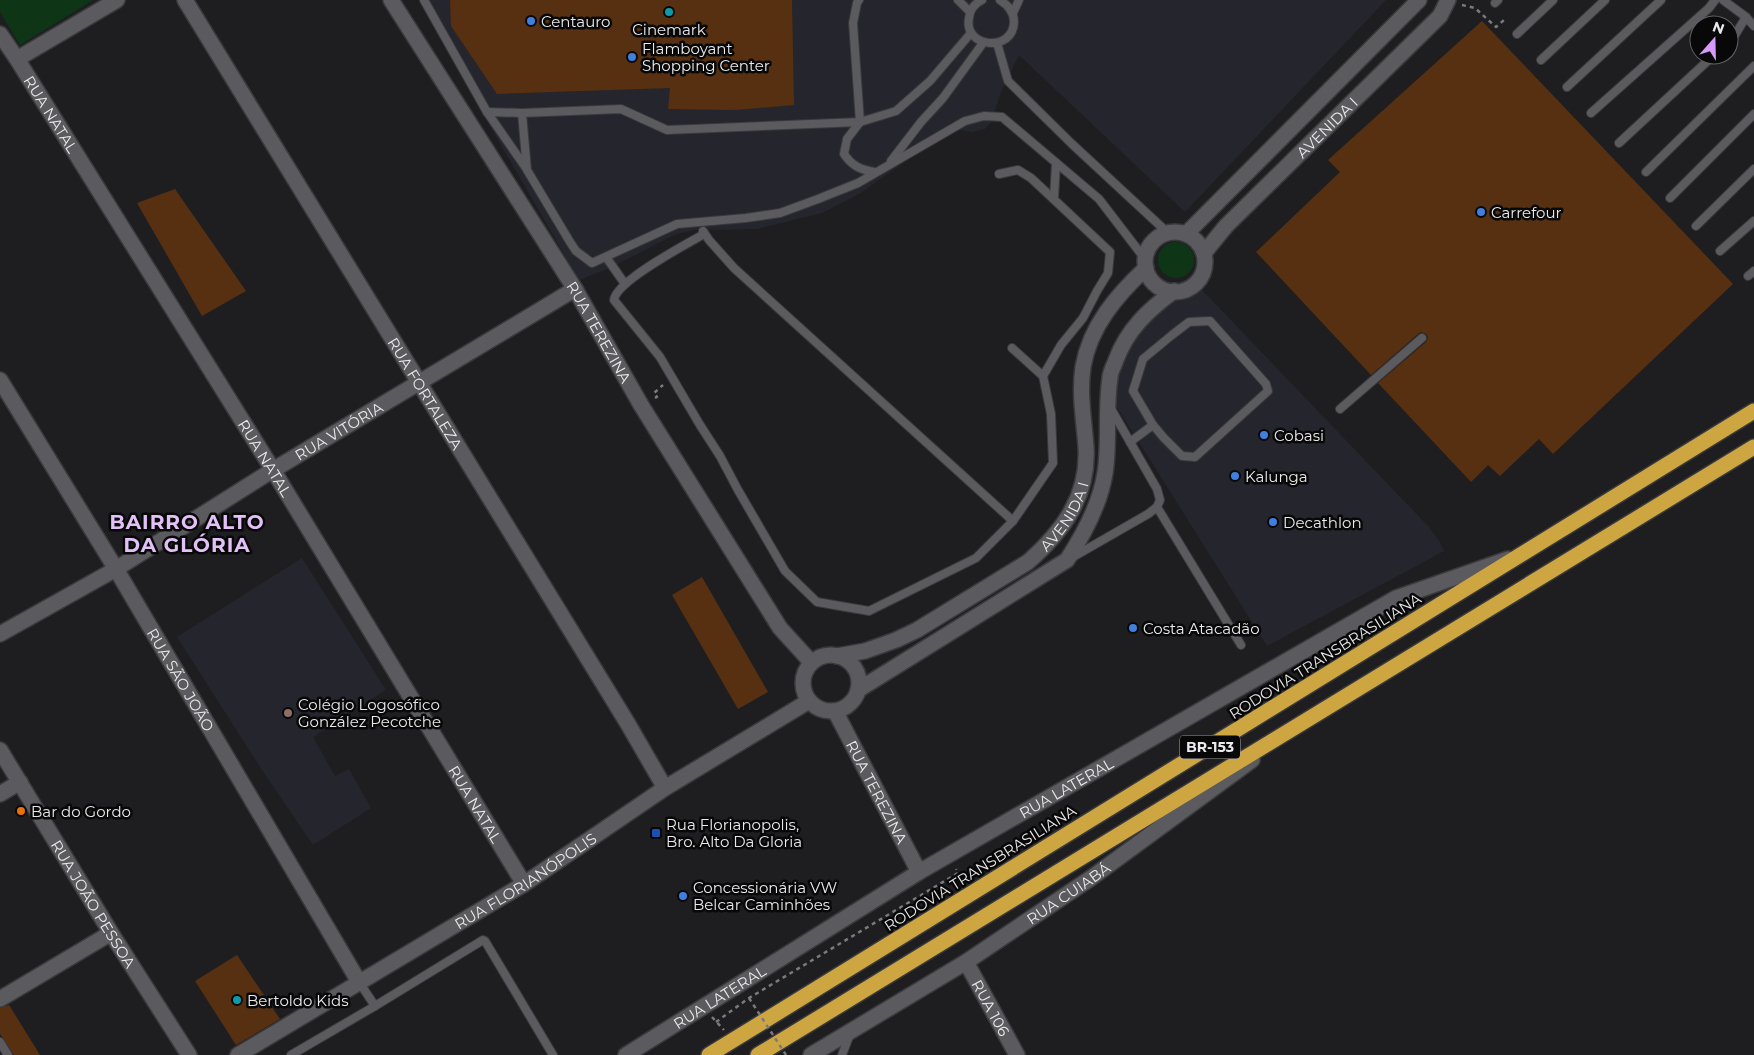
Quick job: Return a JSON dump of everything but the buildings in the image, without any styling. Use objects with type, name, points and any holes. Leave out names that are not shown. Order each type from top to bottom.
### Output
[{"type":"highway","points":[[1710,438],[1754,402]]},
{"type":"highway","name":"RODOVIA TRANSBRASILIANA","points":[[709,1055],[1754,411]]},
{"type":"highway","name":"BR-153","points":[[758,1055],[1754,447]]},
{"type":"street","points":[[17,59],[117,0]]},
{"type":"street","name":"RUA FORTALEZA","points":[[185,0],[628,724],[665,788]]},
{"type":"street","name":"RUA TEREZINA","points":[[391,0],[575,289],[641,405],[780,628],[811,662]]},
{"type":"street","name":"AVENIDA I","points":[[1186,234],[1419,0]]},
{"type":"street","name":"AVENIDA I","points":[[1204,252],[1226,226],[1440,16],[1448,1]]},
{"type":"street","name":"RUA NATAL","points":[[0,34],[274,470],[524,884]]},
{"type":"street","points":[[1177,232],[1186,234],[1200,244],[1204,252],[1204,271],[1199,280],[1192,286],[1174,291],[1164,289],[1150,277],[1146,264],[1148,250],[1152,242],[1160,236],[1177,232]]},
{"type":"street","name":"AVENIDA I","points":[[837,656],[865,651],[917,630],[1028,562],[1061,529],[1075,506],[1084,477],[1086,449],[1081,395],[1084,366],[1093,335],[1109,308],[1146,264]]},
{"type":"street","name":"RUA VITÓRIA","points":[[0,634],[116,569],[274,470],[575,289]]},
{"type":"street","name":"AVENIDA I","points":[[858,690],[1067,560],[1084,536],[1095,509],[1105,475],[1110,377],[1118,356],[1133,328],[1150,309],[1174,291]]},
{"type":"street","name":"RUA SÃO JOÃO","points":[[0,380],[116,569],[359,982]]},
{"type":"street","name":"RUA LATERAL","points":[[626,1055],[919,872],[1396,598],[1524,554]]},
{"type":"street","points":[[828,655],[837,656],[845,659],[857,672],[858,690],[846,708],[835,711],[821,709],[809,701],[805,695],[802,680],[804,673],[811,662],[820,657],[828,655]]},
{"type":"street","name":"RUA FLORIANÓPOLIS","points":[[238,1055],[524,884],[665,788],[809,701]]},
{"type":"street","name":"RUA TEREZINA","points":[[835,711],[919,872]]},
{"type":"street","name":"RUA CUIABÁ","points":[[811,1055],[966,962],[1091,878],[1314,715]]},
{"type":"street","name":"RUA JOÃO PESSOA","points":[[0,750],[111,933],[190,1055]]},
{"type":"street","points":[[0,794],[20,782]]},
{"type":"street","points":[[0,1000],[111,933]]},
{"type":"street","name":"RUA 106","points":[[966,962],[1017,1055]]},
{"type":"lane","points":[[424,0],[487,112],[527,170],[576,250],[592,263],[677,224],[780,213],[858,183],[964,121],[984,116],[1002,117],[1099,199],[1146,264]]},
{"type":"lane","points":[[859,0],[853,23],[860,122],[847,139],[844,154],[854,166],[875,172]]},
{"type":"lane","points":[[958,0],[970,12]]},
{"type":"lane","points":[[982,0],[970,12],[968,22],[971,33],[983,43],[997,43],[1009,36],[1013,29],[1013,13],[1018,0]]},
{"type":"lane","points":[[1000,0],[1013,13]]},
{"type":"lane","points":[[1517,34],[1552,0]]},
{"type":"lane","points":[[1541,60],[1605,0]]},
{"type":"lane","points":[[1567,87],[1661,0]]},
{"type":"lane","points":[[1591,113],[1709,8],[1715,0]]},
{"type":"lane","points":[[1723,0],[1746,17],[1754,26]]},
{"type":"lane","points":[[1739,28],[1746,17]]},
{"type":"lane","points":[[487,112],[522,113],[622,109],[667,130],[860,122],[896,111],[930,81],[971,33]]},
{"type":"lane","points":[[889,164],[921,122],[943,98],[983,43]]},
{"type":"lane","points":[[997,43],[1008,81],[1072,144],[1168,233]]},
{"type":"lane","points":[[1619,143],[1703,65]]},
{"type":"lane","points":[[1646,172],[1754,66]]},
{"type":"lane","points":[[522,113],[527,170]]},
{"type":"lane","points":[[1670,198],[1754,114]]},
{"type":"lane","points":[[1054,199],[1056,163]]},
{"type":"lane","points":[[1696,226],[1754,169]]},
{"type":"lane","points":[[999,174],[1018,170],[1031,178],[1110,252],[1108,273],[1083,318],[1061,345],[1043,376]]},
{"type":"lane","points":[[1720,251],[1754,221]]},
{"type":"lane","points":[[702,222],[704,234],[734,268],[1013,521]]},
{"type":"lane","points":[[704,234],[652,264],[614,294],[614,300],[660,357],[700,426],[720,456],[785,572],[817,602],[869,612],[976,558],[1013,521],[1053,463],[1051,414],[1043,376],[1012,348]]},
{"type":"lane","points":[[606,257],[625,284]]},
{"type":"lane","points":[[1210,320],[1266,384],[1268,391],[1195,457],[1182,456],[1153,425],[1133,391],[1143,359],[1190,322],[1210,320]]},
{"type":"lane","points":[[1340,409],[1422,338]]},
{"type":"lane","points":[[1067,560],[1148,514],[1157,507],[1160,500],[1157,489],[1109,405]]},
{"type":"lane","points":[[1130,442],[1153,425]]},
{"type":"lane","points":[[1157,507],[1241,645]]},
{"type":"lane","points":[[291,1055],[483,940],[553,1055]]},
{"type":"lane","points":[[359,982],[375,1006]]},
{"type":"lane","points":[[842,1055],[852,1031]]},
{"type":"lane","points":[[0,1042],[8,1055]]},
{"type":"path","points":[[1448,1],[1475,8],[1496,27],[1504,20]]},
{"type":"path","points":[[716,1022],[749,998],[958,873],[948,855]]},
{"type":"path","points":[[749,998],[786,1055]]},
{"type":"path","points":[[702,1007],[734,1040]]},
{"type":"shaded area","points":[[421,0],[1386,0],[1185,212],[1019,55],[1001,92],[991,122],[985,129],[972,132],[960,130],[942,136],[859,194],[822,213],[757,229],[694,230],[674,235],[612,267],[579,280],[483,114]]},
{"type":"shaded area","points":[[1201,289],[1429,527],[1444,551],[1267,646],[1110,396],[1115,353],[1155,308]]},
{"type":"shaded area","name":"Colégio Logosófico González Pecotche","points":[[302,558],[386,690],[313,737],[335,776],[349,769],[371,808],[313,845],[258,764],[177,637]]},
{"type":"green space","points":[[0,0],[93,0],[20,45],[0,12]]},
{"type":"green space","points":[[1176,242],[1183,243],[1189,247],[1193,253],[1193,267],[1189,273],[1183,277],[1176,278],[1169,277],[1163,273],[1159,267],[1158,260],[1159,253],[1163,247],[1169,243]]},
{"type":"place","name":"Cinemark","points":[[669,12]]},
{"type":"place","name":"Centauro","points":[[531,21]]},
{"type":"place","name":"Flamboyant Shopping Center","points":[[632,57]]},
{"type":"place","name":"Carrefour","points":[[1481,212]]},
{"type":"place","name":"Cobasi","points":[[1264,435]]},
{"type":"place","name":"Kalunga","points":[[1235,476]]},
{"type":"place","name":"Decathlon","points":[[1273,522]]},
{"type":"place","name":"Costa Atacadão","points":[[1133,628]]},
{"type":"place","name":"Colégio Logosófico González Pecotche","points":[[288,713]]},
{"type":"place","name":"Bar do Gordo","points":[[21,811]]},
{"type":"place","name":"Rua Florianopolis, Bro. Alto Da Gloria","points":[[656,833]]},
{"type":"place","name":"Concessionária VW Belcar Caminhões","points":[[683,896]]},
{"type":"place","name":"Bertoldo Kids","points":[[237,1000]]},
{"type":"district","name":"BAIRRO ALTO DA GLÓRIA","points":[[187,534]]}]
